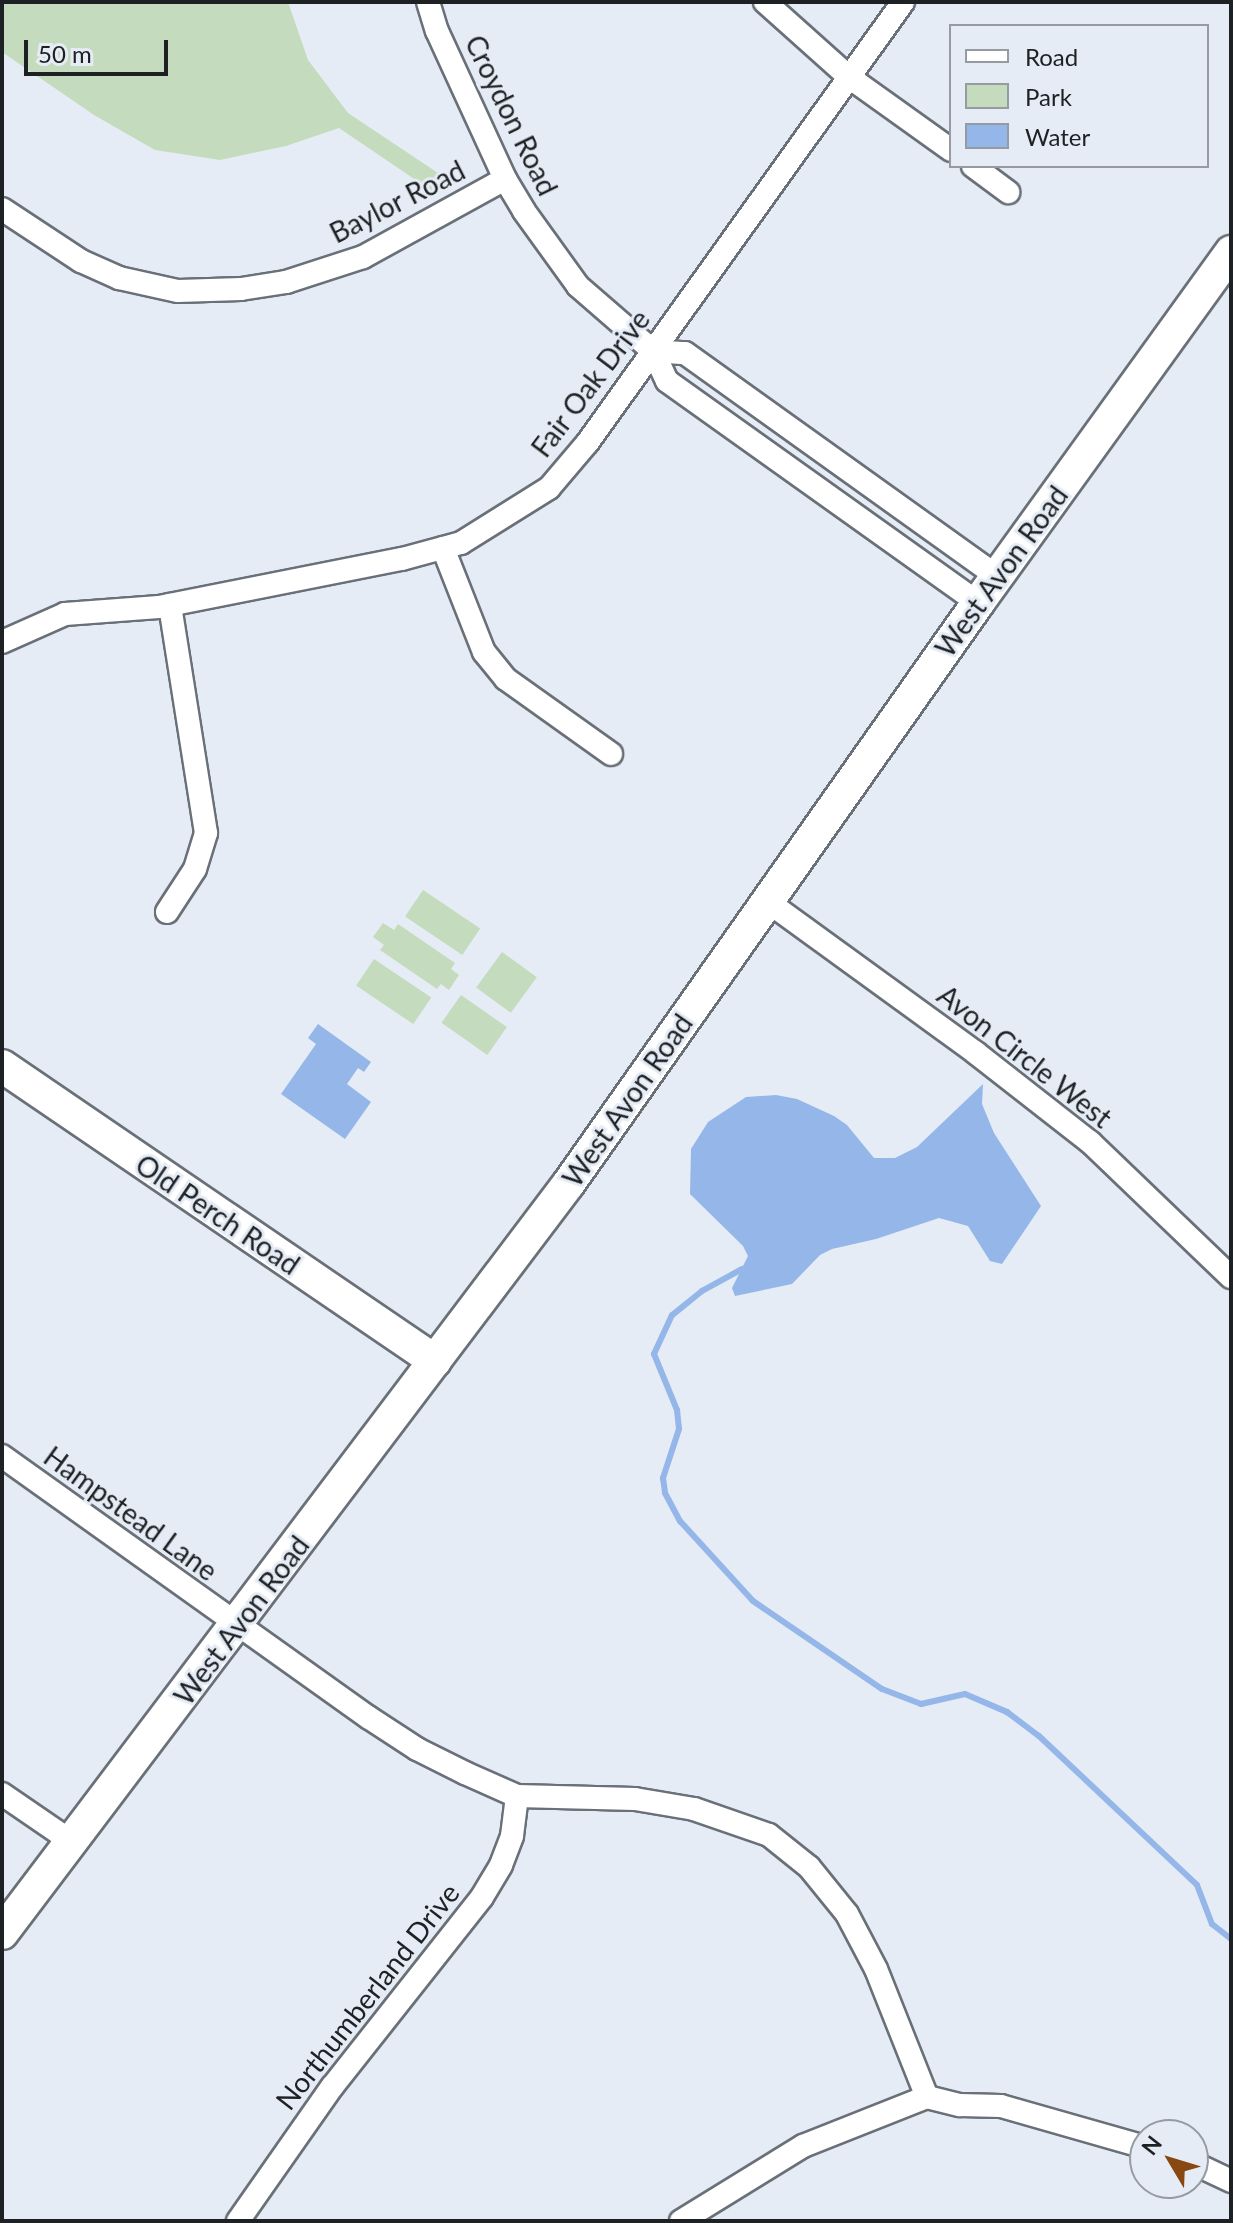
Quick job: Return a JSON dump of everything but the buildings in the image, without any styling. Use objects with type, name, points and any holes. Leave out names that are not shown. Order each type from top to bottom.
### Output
[{"type":"street","name":"Croydon Road","points":[[428,2],[437,31],[505,179],[578,286],[653,351],[667,381],[978,603]]},
{"type":"street","points":[[765,2],[849,77],[949,149]]},
{"type":"street","name":"Fair Oak Drive","points":[[2,642],[65,614],[170,605],[461,543],[503,520],[549,488],[588,442],[903,2]]},
{"type":"street","points":[[976,168],[1008,192]]},
{"type":"street","name":"Baylor Road","points":[[2,209],[81,261],[119,278],[178,291],[241,289],[286,282],[363,257],[505,179]]},
{"type":"street","name":"West Avon Road","points":[[2,1933],[239,1624],[569,1183],[997,576],[1230,254]]},
{"type":"street","points":[[653,351],[685,353],[997,576]]},
{"type":"street","points":[[443,548],[484,652],[506,679],[611,754]]},
{"type":"street","points":[[167,912],[195,869],[206,833],[170,605]]},
{"type":"street","name":"Avon Circle West","points":[[767,901],[976,1053],[1090,1142],[1231,1277]]},
{"type":"street","name":"Old Perch Road","points":[[2,1066],[435,1361]]},
{"type":"street","name":"Hampstead Lane","points":[[2,1456],[228,1621],[239,1624],[417,1749],[517,1796],[635,1799],[694,1809],[769,1835],[809,1867],[847,1914],[876,1969],[927,2097]]},
{"type":"street","points":[[2,1794],[72,1842]]},
{"type":"street","name":"Northumberland Drive","points":[[238,2221],[332,2087],[482,1897],[501,1865],[512,1836],[517,1796]]},
{"type":"street","points":[[681,2221],[803,2146],[927,2097],[960,2105],[1001,2106],[1129,2142]]},
{"type":"street","points":[[1209,2171],[1231,2181]]},
{"type":"green space","points":[[2,2],[288,2],[308,60],[348,113],[450,181],[432,191],[339,128],[286,146],[220,160],[155,150],[94,115],[2,52]]},
{"type":"green space","points":[[423,890],[480,929],[462,955],[405,917]]},
{"type":"green space","points":[[383,923],[394,930],[398,924],[455,963],[451,969],[459,975],[449,990],[441,984],[437,989],[380,950],[384,945],[373,937]]},
{"type":"green space","points":[[502,952],[537,977],[511,1013],[476,988]]},
{"type":"green space","points":[[374,959],[431,998],[413,1024],[356,986]]},
{"type":"green space","points":[[461,995],[507,1027],[487,1055],[441,1023]]},
{"type":"water","points":[[318,1024],[371,1062],[364,1072],[358,1068],[347,1084],[371,1102],[345,1139],[281,1094],[316,1044],[308,1038]]},
{"type":"water","points":[[983,1084],[982,1104],[994,1133],[1041,1206],[1002,1264],[990,1261],[968,1226],[939,1218],[876,1239],[832,1249],[820,1255],[792,1284],[735,1296],[732,1288],[748,1256],[743,1246],[690,1194],[691,1149],[708,1122],[746,1097],[776,1095],[797,1099],[847,1125],[874,1158],[895,1158],[917,1147]]},
{"type":"waterway","points":[[742,1269],[702,1291],[672,1315],[654,1354],[677,1410],[679,1429],[663,1478],[665,1493],[680,1521],[753,1601],[882,1689],[921,1704],[965,1694],[1007,1712],[1039,1736],[1197,1885],[1212,1924],[1231,1939]]}]
